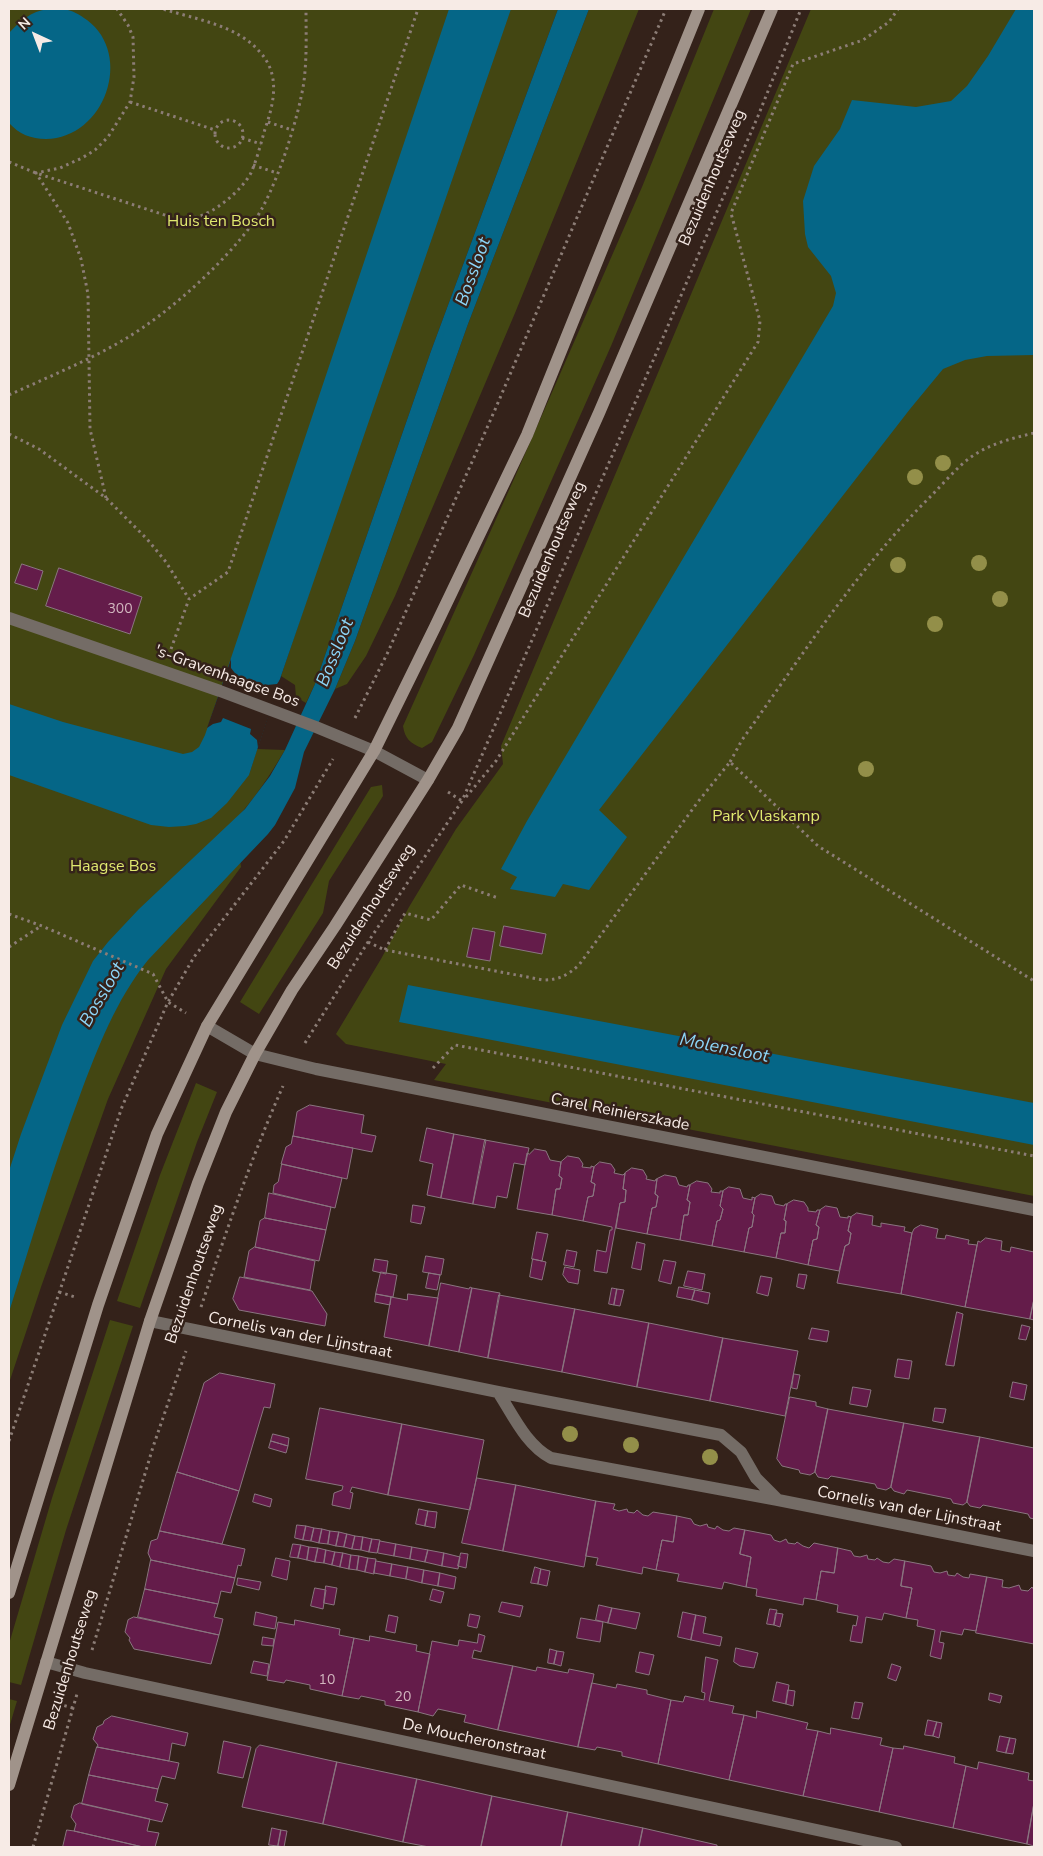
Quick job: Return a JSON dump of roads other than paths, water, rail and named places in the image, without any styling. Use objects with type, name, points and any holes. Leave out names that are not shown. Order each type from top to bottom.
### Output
[{"type":"main road","points":[[9,1593],[98,1305],[157,1134],[207,1026],[374,751],[527,435],[699,9]]},
{"type":"main road","name":"Bezuidenhoutseweg","points":[[9,1785],[150,1321],[198,1183],[226,1112],[255,1054],[292,990],[428,780],[458,728],[502,634],[599,413],[772,9]]},
{"type":"street","name":"'s-Gravenhaagse Bos","points":[[9,618],[299,720],[374,751],[428,780]]},
{"type":"street","name":"Carel Reinierszkade","points":[[207,1026],[255,1054],[292,1063],[627,1131],[1034,1210]]},
{"type":"street","name":"Cornelis van der Lijnstraat","points":[[150,1321],[721,1435],[741,1452],[756,1478],[778,1500]]},
{"type":"street","name":"Cornelis van der Lijnstraat","points":[[498,1392],[532,1445],[541,1453],[551,1458],[778,1500],[1034,1551]]},
{"type":"street","name":"De Moucheronstraat","points":[[46,1662],[84,1673],[896,1847]]},
{"type":"water","points":[[449,9],[511,9],[281,676],[249,775],[227,803],[211,818],[196,824],[169,827],[151,825],[9,775],[9,704],[63,722],[183,754],[192,752],[199,747],[205,735]]},
{"type":"water","name":"Bossloot","points":[[558,9],[589,9],[468,324],[355,641],[335,689],[304,752],[295,788],[268,834],[148,960],[126,991],[94,1059],[70,1122],[9,1312],[9,1171],[62,1025],[93,961],[108,942],[139,909],[245,809],[270,776],[285,750],[315,684],[431,351]]},
{"type":"water","points":[[1016,9],[1034,9],[1034,355],[987,356],[965,360],[943,369],[599,810],[627,837],[589,890],[563,884],[555,897],[510,889],[517,877],[501,869],[527,821],[833,306],[836,293],[831,276],[808,247],[805,234],[803,201],[814,166],[840,129],[852,100],[916,107],[951,101],[967,86],[988,56]]},
{"type":"water","points":[[42,10],[70,10],[87,20],[101,35],[109,53],[110,73],[106,92],[97,110],[84,125],[67,135],[46,139],[26,135],[9,123],[9,33],[21,21]]},
{"type":"water","name":"Molensloot","points":[[408,985],[1034,1103],[1034,1145],[399,1022]]},
{"type":"park label","name":"Huis ten Bosch","points":[[221,222]]},
{"type":"park label","name":"Park Vlaskamp","points":[[766,817]]},
{"type":"park label","name":"Haagse Bos","points":[[113,867]]}]
